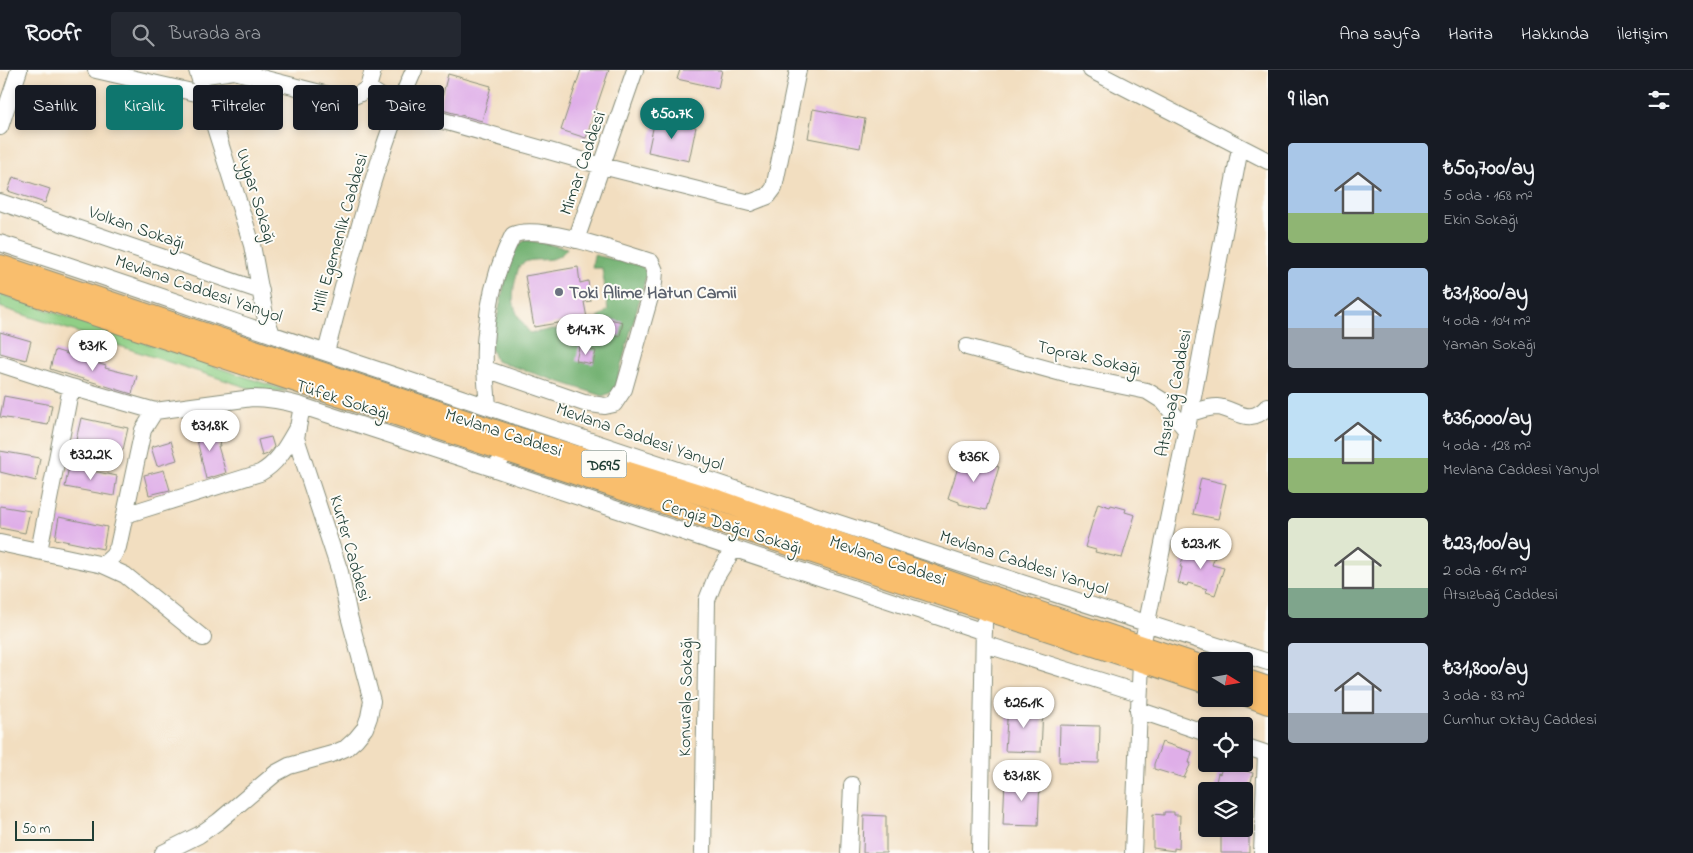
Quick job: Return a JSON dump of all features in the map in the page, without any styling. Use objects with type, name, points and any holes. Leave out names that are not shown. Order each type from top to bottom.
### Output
[{"type":"main road","name":"Mevlana Caddesi","points":[[0,265],[513,436],[718,500],[977,591],[1142,654],[1198,679]]},
{"type":"main road","name":"Mevlana Caddesi","points":[[0,284],[985,610],[1142,654],[1198,665]]},
{"type":"main road","points":[[1253,682],[1268,687]]},
{"type":"main road","points":[[1253,699],[1268,704]]},
{"type":"street","points":[[0,127],[19,70]]},
{"type":"street","points":[[96,70],[193,92]]},
{"type":"street","points":[[369,85],[373,70]]},
{"type":"street","name":"Milli Egemenlik Caddesi","points":[[408,85],[414,70]]},
{"type":"street","name":"Mimar Caddesi","points":[[576,240],[635,70]]},
{"type":"street","points":[[444,121],[602,166],[750,203],[768,196],[774,188],[798,70]]},
{"type":"street","points":[[1091,70],[1268,161]]},
{"type":"street","points":[[198,73],[234,71],[340,98],[351,98],[361,94],[368,88]]},
{"type":"street","name":"Uygar Sokağı","points":[[198,73],[202,85]]},
{"type":"street","name":"Uygar Sokağı","points":[[216,130],[252,245],[265,316],[272,334]]},
{"type":"street","name":"Milli Egemenlik Caddesi","points":[[326,352],[375,177],[391,130]]},
{"type":"street","name":"Atsızbağ Caddesi","points":[[1133,853],[1138,710],[1146,623],[1190,413],[1240,148]]},
{"type":"street","name":"Volkan Sokağı","points":[[0,202],[261,291]]},
{"type":"street","points":[[486,370],[584,402],[605,406],[614,404],[624,389],[654,283],[655,271],[651,262],[576,240],[527,231],[513,235],[501,264],[490,305],[486,333],[486,370],[488,406]]},
{"type":"street","name":"Mevlana Caddesi Yanyol","points":[[0,243],[149,291],[272,334],[764,498],[1268,662]]},
{"type":"street","name":"Toprak Sokağı","points":[[967,347],[1069,375],[1147,391],[1163,400],[1186,430]]},
{"type":"street","points":[[0,364],[155,411],[143,430],[118,547],[113,556],[103,565]]},
{"type":"street","points":[[39,550],[71,387]]},
{"type":"street","name":"Tüfek Sokağı","points":[[155,411],[252,398],[282,400],[495,469]]},
{"type":"street","name":"Kurter Caddesi","points":[[163,853],[199,835],[219,821],[276,773],[289,766],[332,754],[346,748],[365,728],[369,717],[372,701],[349,616],[337,560],[296,438],[302,406]]},
{"type":"street","points":[[1190,413],[1217,407],[1240,416],[1248,416],[1257,414],[1268,406]]},
{"type":"street","points":[[125,515],[260,473],[278,460],[297,428]]},
{"type":"street","points":[[495,469],[506,452]]},
{"type":"street","name":"Cengiz Dağcı Sokağı","points":[[495,469],[734,548],[1139,693]]},
{"type":"street","points":[[0,543],[103,565],[125,575],[203,638]]},
{"type":"street","name":"Konuralp Sokağı","points":[[703,853],[707,600],[716,578],[734,548]]},
{"type":"street","points":[[980,853],[985,610]]},
{"type":"street","points":[[1138,710],[1198,730]]},
{"type":"street","points":[[1253,749],[1267,754],[1262,853]]},
{"type":"street","points":[[849,853],[852,785]]},
{"type":"green space","points":[[526,240],[567,248],[556,258],[529,261],[519,267],[513,295],[515,309],[523,325],[530,333],[591,324],[608,310],[602,268],[592,268],[594,255],[642,266],[647,273],[614,391],[603,396],[496,361],[491,348],[504,285],[516,246]]},
{"type":"green space","points":[[0,294],[287,391],[258,391],[0,307]]},
{"type":"building","points":[[581,70],[609,70],[586,138],[561,130]]},
{"type":"building","points":[[680,70],[722,70],[718,88],[677,79]]},
{"type":"building","points":[[448,74],[491,86],[482,121],[444,110],[444,90]]},
{"type":"building","points":[[813,109],[865,119],[860,148],[808,138]]},
{"type":"building","points":[[655,119],[696,127],[689,161],[648,152]]},
{"type":"building","points":[[13,177],[50,189],[45,203],[8,191]]},
{"type":"building","name":"Toki Alime Hatun Camii","points":[[578,267],[580,283],[588,281],[591,301],[584,302],[587,318],[534,327],[525,276]]},
{"type":"building","points":[[609,319],[623,322],[620,336],[606,333]]},
{"type":"building","points":[[0,332],[31,341],[26,360],[0,353]]},
{"type":"building","points":[[579,347],[596,351],[593,364],[576,361]]},
{"type":"building","points":[[55,350],[106,366],[105,368],[137,376],[132,394],[50,369]]},
{"type":"building","points":[[4,396],[52,405],[48,425],[0,417]]},
{"type":"building","points":[[81,418],[128,428],[123,450],[76,440]]},
{"type":"building","points":[[215,426],[220,446],[218,446],[226,473],[206,479],[195,431]]},
{"type":"building","points":[[271,437],[274,447],[268,454],[262,456],[258,440]]},
{"type":"building","points":[[171,441],[177,460],[157,466],[151,447]]},
{"type":"building","points":[[0,451],[40,458],[36,481],[0,472]]},
{"type":"building","points":[[962,455],[989,461],[988,463],[999,467],[986,510],[959,504],[959,502],[948,498]]},
{"type":"building","points":[[69,466],[117,476],[114,496],[65,487]]},
{"type":"building","points":[[164,470],[170,490],[149,495],[144,475]]},
{"type":"building","points":[[1201,478],[1226,484],[1218,519],[1193,514]]},
{"type":"building","points":[[1098,503],[1126,509],[1125,512],[1135,515],[1122,558],[1095,552],[1096,550],[1085,547]]},
{"type":"building","points":[[0,506],[30,511],[25,533],[0,528]]},
{"type":"building","points":[[59,517],[107,527],[103,549],[55,539]]},
{"type":"building","points":[[1189,547],[1216,553],[1212,565],[1224,568],[1215,595],[1206,592],[1207,589],[1188,583],[1187,586],[1178,583],[1182,567],[1180,567]]},
{"type":"building","points":[[1008,705],[1043,707],[1041,752],[1005,751]]},
{"type":"building","points":[[1060,725],[1100,726],[1099,763],[1059,762]]},
{"type":"building","points":[[1162,742],[1192,752],[1189,763],[1191,763],[1184,778],[1154,769]]},
{"type":"building","points":[[1221,772],[1253,773],[1251,782],[1216,782],[1218,773],[1220,774]]},
{"type":"building","points":[[1005,779],[1040,780],[1038,826],[1003,825]]},
{"type":"building","points":[[1164,812],[1174,812],[1174,815],[1180,815],[1179,849],[1174,848],[1174,851],[1153,848],[1153,814],[1164,815]]},
{"type":"building","points":[[864,815],[886,816],[886,853],[863,853]]},
{"type":"building","points":[[1221,837],[1249,837],[1249,853],[1221,853]]},
{"type":"place","name":"Toki Alime Hatun Camii","points":[[559,292]]}]
